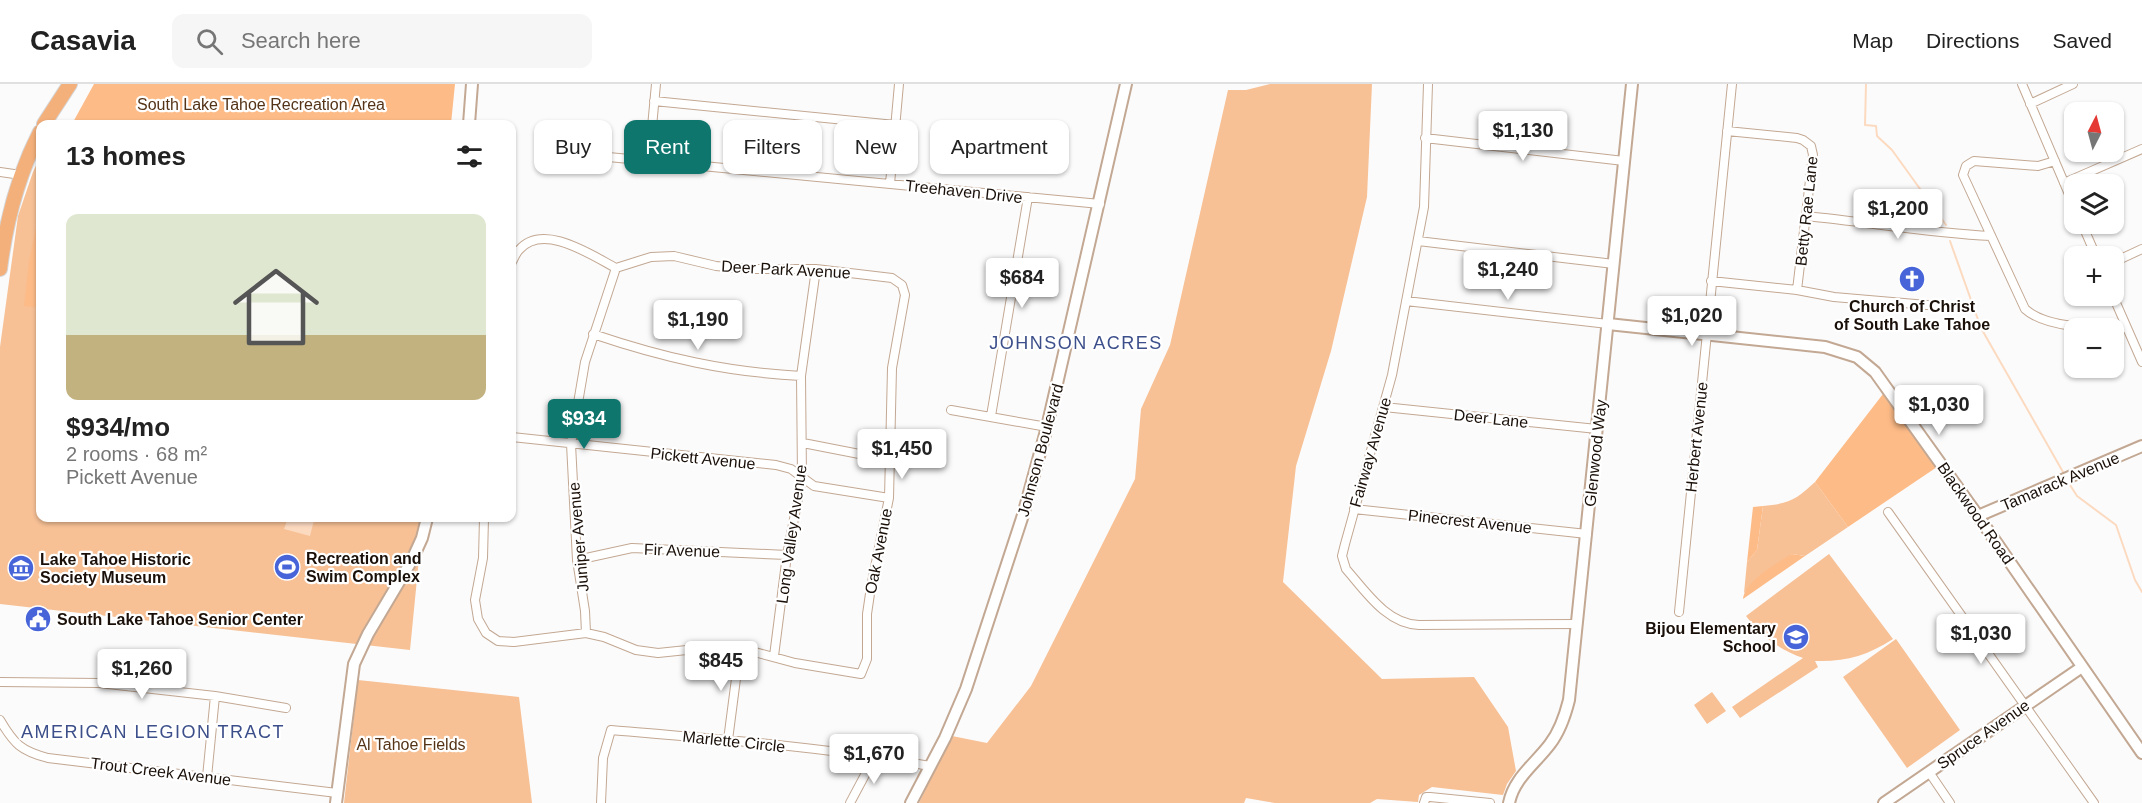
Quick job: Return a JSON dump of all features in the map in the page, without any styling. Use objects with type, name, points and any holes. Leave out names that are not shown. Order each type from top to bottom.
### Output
[{"type":"highway","points":[[47,120],[70,84]]},
{"type":"highway","points":[[0,264],[8,222],[21,176],[36,141]]},
{"type":"street","points":[[469,120],[472,84]]},
{"type":"street","points":[[652,120],[656,84]]},
{"type":"street","points":[[896,120],[899,84]]},
{"type":"street","name":"Johnson Boulevard","points":[[911,803],[945,738],[970,678],[1007,569],[1047,428],[1126,84]]},
{"type":"street","name":"Fairway Avenue","points":[[1428,84],[1425,193],[1418,240],[1392,375],[1354,509],[1343,562],[1346,569],[1383,610],[1395,619],[1410,625],[1577,624]]},
{"type":"street","name":"Glenwood Way","points":[[1509,803],[1515,785],[1552,742],[1565,716],[1569,700],[1632,84]]},
{"type":"street","name":"Herbert Avenue","points":[[1679,612],[1732,84]]},
{"type":"street","points":[[2022,84],[2064,183]]},
{"type":"street","points":[[2030,104],[2073,84]]},
{"type":"street","points":[[654,101],[837,120]]},
{"type":"street","name":"Betty Rae Lane","points":[[1727,131],[1797,138],[1808,142],[1811,146],[1813,155],[1797,290]]},
{"type":"street","points":[[1425,138],[1624,160]]},
{"type":"street","points":[[2085,174],[2142,149]]},
{"type":"street","points":[[2055,161],[2038,166],[1974,161],[1966,166],[1963,175],[2021,304],[2031,315],[2055,322],[2127,328]]},
{"type":"street","name":"Treehaven Drive","points":[[711,165],[1100,204]]},
{"type":"street","points":[[0,172],[21,176]]},
{"type":"street","points":[[890,184],[891,174]]},
{"type":"street","points":[[991,416],[1028,197]]},
{"type":"street","points":[[1806,216],[1931,232],[1991,236]]},
{"type":"street","points":[[516,255],[520,248],[534,241],[548,238],[564,241],[616,268]]},
{"type":"street","points":[[1418,240],[1614,264]]},
{"type":"street","points":[[2124,257],[2142,249]]},
{"type":"street","name":"Deer Park Avenue","points":[[616,268],[651,257],[674,256],[716,266],[748,269],[816,269],[892,278],[902,285]]},
{"type":"street","name":"Juniper Avenue","points":[[586,633],[577,560],[570,444],[585,362],[616,268]]},
{"type":"street","name":"Long Valley Avenue","points":[[774,656],[787,555],[802,478],[801,376],[816,269]]},
{"type":"street","points":[[1712,281],[1797,290],[1834,297],[1927,305]]},
{"type":"street","name":"Oak Avenue","points":[[774,656],[795,663],[861,674],[867,659],[867,614],[870,587],[889,498],[892,368],[905,296],[902,285]]},
{"type":"street","name":"Blackwood Road","points":[[1406,302],[1825,346],[1857,357],[1875,372],[2142,753]]},
{"type":"street","points":[[2117,306],[2139,348],[2142,362]]},
{"type":"street","points":[[593,334],[690,363],[730,370],[801,376]]},
{"type":"street","name":"Deer Lane","points":[[1384,407],[1597,429]]},
{"type":"street","points":[[951,410],[1047,428]]},
{"type":"street","name":"Pickett Avenue","points":[[516,437],[776,465],[791,469],[814,486],[889,498]]},
{"type":"street","points":[[803,443],[890,460]]},
{"type":"street","name":"Tamarack Avenue","points":[[1978,516],[2142,446]]},
{"type":"street","name":"Pinecrest Avenue","points":[[1354,509],[1587,534]]},
{"type":"street","points":[[1888,512],[2094,803]]},
{"type":"street","points":[[337,798],[354,664],[368,634],[412,560],[426,522]]},
{"type":"street","points":[[484,522],[483,558],[475,600],[478,619],[486,633],[498,641],[514,642],[586,633],[604,637],[636,650],[658,653],[706,648],[740,648],[774,656]]},
{"type":"street","name":"Fir Avenue","points":[[577,560],[632,548],[787,555]]},
{"type":"street","points":[[728,740],[740,648]]},
{"type":"street","name":"Spruce Avenue","points":[[1884,803],[2082,667]]},
{"type":"street","points":[[0,682],[42,684],[83,681],[215,696],[286,708]]},
{"type":"street","points":[[207,777],[215,696]]},
{"type":"street","name":"Trout Creek Avenue","points":[[0,720],[11,739],[27,752],[48,758],[207,777],[337,798]]},
{"type":"street","name":"Marlette Circle","points":[[601,803],[603,758],[611,730],[875,756],[930,766]]},
{"type":"street","points":[[850,803],[875,756]]},
{"type":"street","points":[[1929,772],[1950,803]]},
{"type":"street","points":[[1425,800],[1491,803]]},
{"type":"green space","name":"South Lake Tahoe Recreation Area","points":[[94,84],[455,84],[451,120],[74,120]]},
{"type":"green space","points":[[1270,84],[1372,84],[1367,197],[1331,351],[1296,466],[1283,582],[1382,679],[1474,677],[1508,727],[1516,771],[1503,795],[1432,787],[1419,795],[1418,802],[1377,799],[1370,803],[1275,803],[1246,798],[1244,803],[919,803],[952,736],[987,743],[1031,686],[1135,479],[1141,409],[1170,345],[1228,90],[1246,90]]},
{"type":"green space","points":[[36,166],[36,522],[423,522],[410,650],[0,604],[0,347],[18,216]]},
{"type":"green space","points":[[36,226],[36,308],[24,306]]},
{"type":"green space","points":[[1883,394],[1937,467],[1848,527],[1815,482]]},
{"type":"green space","points":[[1815,482],[1848,527],[1805,556],[1792,554],[1744,593],[1747,562],[1757,550],[1763,506],[1792,500]]},
{"type":"green space","points":[[1763,506],[1757,550],[1747,562],[1753,507]]},
{"type":"green space","points":[[1792,554],[1805,556],[1743,599],[1745,592],[1755,579]]},
{"type":"green space","points":[[1829,554],[1893,639],[1856,657],[1815,661],[1818,667],[1740,718],[1732,707],[1803,658],[1772,642],[1746,616]]},
{"type":"green space","points":[[1896,639],[1960,730],[1907,768],[1843,677]]},
{"type":"green space","name":"Al Tahoe Fields","points":[[358,680],[519,697],[532,803],[344,803]]},
{"type":"green space","points":[[1712,692],[1726,711],[1707,724],[1694,705]]},
{"type":"shaded area","points":[[287,522],[314,522],[310,536],[284,529]]},
{"type":"waterway","points":[[1866,84],[1865,125],[1876,126],[1877,136],[1892,150],[1946,225]]},
{"type":"waterway","points":[[1950,241],[1981,328],[2063,472]]},
{"type":"waterway","points":[[2070,485],[2077,496],[2116,525],[2135,580],[2142,592]]},
{"type":"place","name":"Church of Christ of South Lake Tahoe","points":[[1912,279]]},
{"type":"place","name":"Recreation and Swim Complex","points":[[287,567]]},
{"type":"place","name":"Lake Tahoe Historic Society Museum","points":[[21,568]]},
{"type":"place","name":"South Lake Tahoe Senior Center","points":[[38,619]]},
{"type":"place","name":"Bijou Elementary School","points":[[1796,637]]},
{"type":"district","name":"JOHNSON ACRES","points":[[1076,343]]},
{"type":"district","name":"AMERICAN LEGION TRACT","points":[[153,732]]}]
